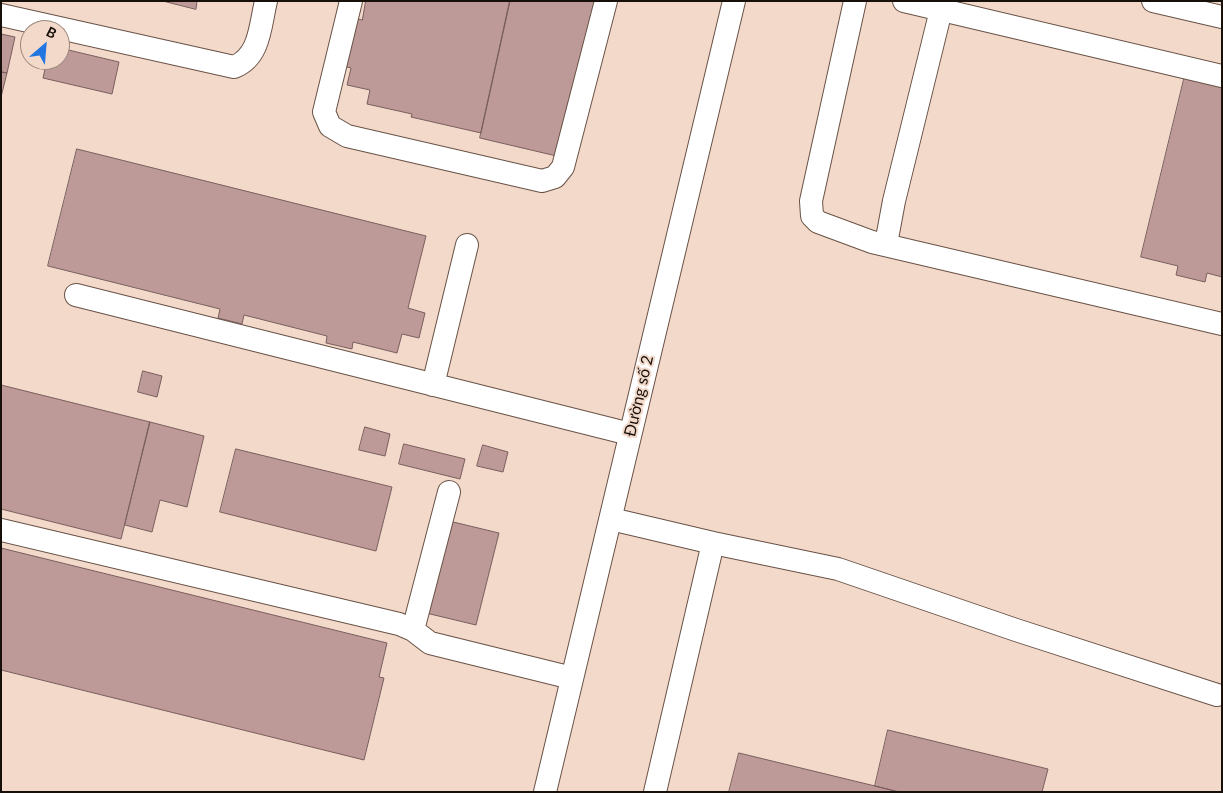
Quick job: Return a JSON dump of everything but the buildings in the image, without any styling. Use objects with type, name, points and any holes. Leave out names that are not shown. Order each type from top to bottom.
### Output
[{"type":"street","points":[[1,14],[234,67],[243,63],[253,53],[266,1]]},
{"type":"street","points":[[351,1],[324,112],[330,126],[346,136],[542,181],[555,177],[563,167],[606,1]]},
{"type":"street","name":"Đường số 2","points":[[545,792],[734,1]]},
{"type":"street","points":[[855,1],[811,201],[812,216],[818,222],[861,238],[920,254],[1222,324]]},
{"type":"street","points":[[904,1],[1222,76]]},
{"type":"street","points":[[1153,1],[1222,18]]},
{"type":"street","points":[[886,244],[941,10]]},
{"type":"street","points":[[433,385],[467,246]]},
{"type":"street","points":[[76,295],[630,434]]},
{"type":"street","points":[[413,630],[449,492]]},
{"type":"street","points":[[611,519],[838,569],[1016,630],[1217,695]]},
{"type":"street","points":[[1,530],[390,622],[413,630],[430,643],[572,678]]},
{"type":"street","points":[[655,792],[713,543]]}]
